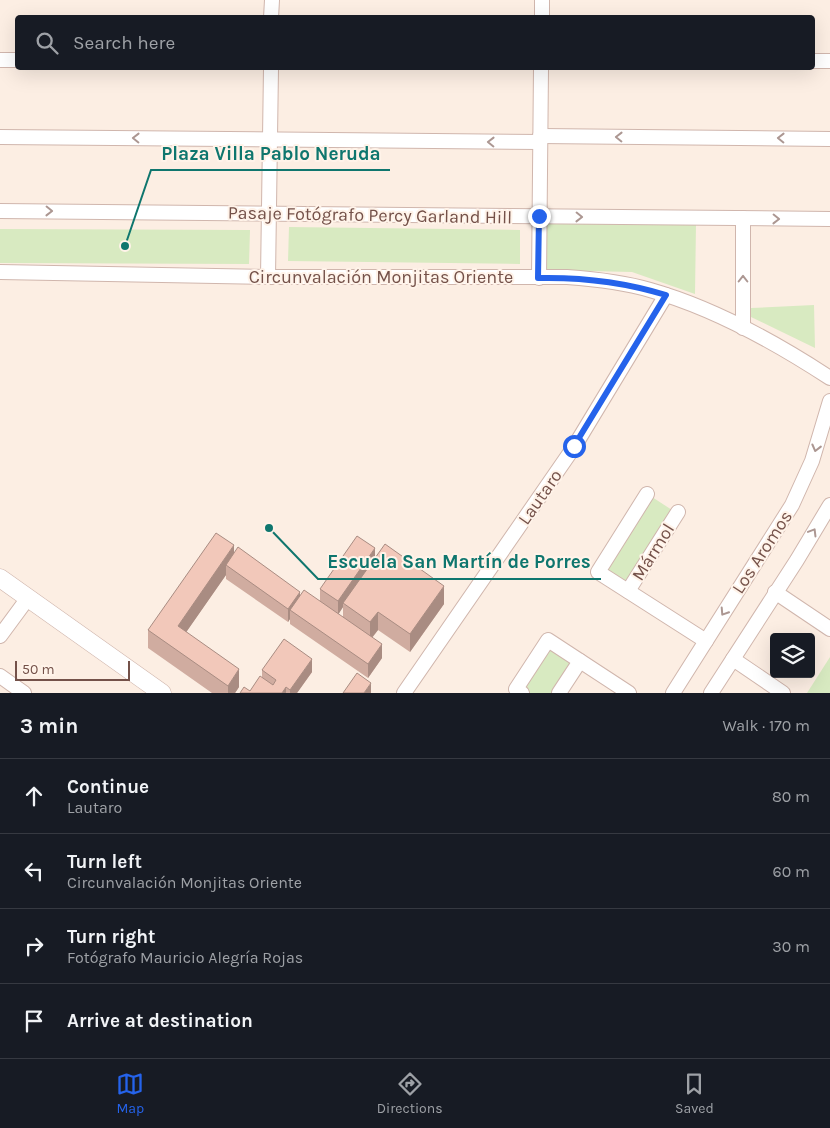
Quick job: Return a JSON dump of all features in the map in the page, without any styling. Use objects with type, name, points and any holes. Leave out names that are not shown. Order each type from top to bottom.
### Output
[{"type":"street","points":[[272,0],[272,15]]},
{"type":"street","points":[[542,0],[542,15]]},
{"type":"street","points":[[0,60],[15,60]]},
{"type":"street","points":[[815,61],[830,61]]},
{"type":"street","points":[[268,277],[271,70]]},
{"type":"street","points":[[538,278],[541,70]]},
{"type":"street","points":[[0,137],[270,140],[830,139]]},
{"type":"street","name":"Pasaje Fotógrafo Percy Garland Hill","points":[[0,211],[830,219]]},
{"type":"street","points":[[743,218],[743,328]]},
{"type":"street","name":"Circunvalación Monjitas Oriente","points":[[0,272],[268,277],[568,277],[595,279],[622,283],[698,306],[773,342],[830,378]]},
{"type":"street","name":"Lautaro","points":[[404,693],[574,446],[666,295]]},
{"type":"street","name":"Los Aromos","points":[[673,693],[792,505],[812,461],[830,401]]},
{"type":"street","name":"Mármol","points":[[647,494],[598,572],[706,641]]},
{"type":"street","name":"Los Aromos","points":[[711,693],[797,560],[830,505]]},
{"type":"street","name":"Mármol","points":[[628,591],[678,512]]},
{"type":"street","points":[[0,578],[160,693]]},
{"type":"street","points":[[775,592],[830,629]]},
{"type":"street","points":[[0,636],[28,598]]},
{"type":"street","points":[[522,693],[516,689],[548,640],[629,693]]},
{"type":"street","points":[[733,658],[783,693]]},
{"type":"street","points":[[560,693],[580,661]]},
{"type":"street","points":[[0,676],[24,693]]},
{"type":"green space","points":[[545,219],[696,224],[695,294],[632,272],[544,270]]},
{"type":"green space","points":[[289,227],[520,230],[520,264],[288,261]]},
{"type":"green space","points":[[0,229],[250,230],[249,264],[0,263]]},
{"type":"green space","points":[[814,305],[815,348],[751,317],[751,308]]},
{"type":"green space","points":[[652,497],[672,510],[625,583],[606,570]]},
{"type":"green space","points":[[549,649],[573,665],[554,693],[530,693],[523,688]]},
{"type":"green space","points":[[830,657],[830,693],[807,693]]},
{"type":"building","points":[[216,533],[234,545],[178,626],[239,669],[228,686],[148,630]]},
{"type":"building","points":[[357,536],[375,548],[338,601],[320,589]]},
{"type":"building","points":[[385,544],[444,586],[410,634],[378,612],[370,622],[343,603]]},
{"type":"building","points":[[238,547],[300,592],[288,609],[226,565]]},
{"type":"building","points":[[304,590],[382,644],[368,664],[290,610]]},
{"type":"building","points":[[284,639],[312,659],[290,690],[286,687],[282,693],[240,693],[244,687],[250,691],[260,676],[273,685],[276,680],[262,670]]},
{"type":"building","points":[[357,673],[371,683],[364,693],[343,693]]},
{"type":"place","name":"Plaza Villa Pablo Neruda","points":[[125,246]]},
{"type":"place","name":"Escuela San Martín de Porres","points":[[269,528]]},
{"type":"route","points":[[539,216],[538,278],[568,277],[595,279],[649,289],[666,295],[574,446]]}]
